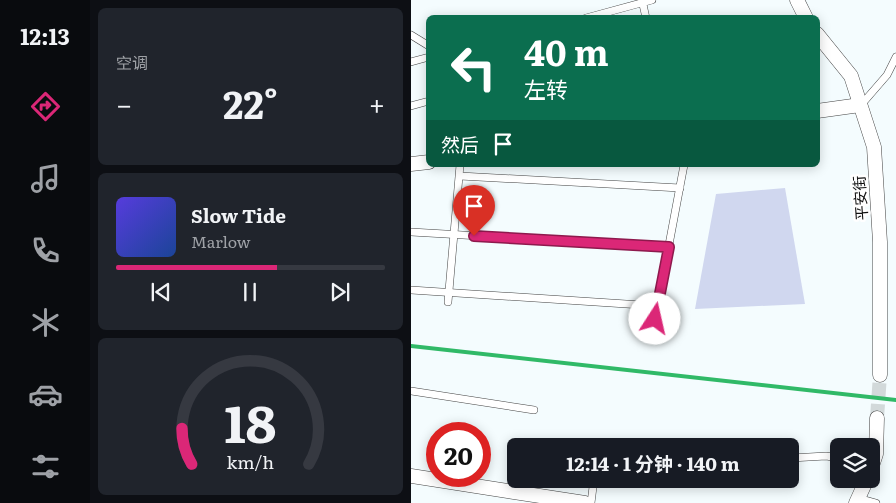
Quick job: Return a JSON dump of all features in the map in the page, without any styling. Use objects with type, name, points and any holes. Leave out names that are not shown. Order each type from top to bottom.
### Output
[{"type":"street","points":[[797,0],[804,15]]},
{"type":"street","name":"平安街","points":[[820,38],[851,76],[873,147],[880,232],[880,375]]},
{"type":"street","points":[[820,111],[860,105]]},
{"type":"street","points":[[411,164],[426,162]]},
{"type":"street","points":[[876,438],[877,418]]},
{"type":"street","points":[[411,476],[585,503]]},
{"type":"street","points":[[857,500],[863,488]]},
{"type":"lane","points":[[596,15],[652,0]]},
{"type":"lane","points":[[642,2],[644,15]]},
{"type":"lane","points":[[411,36],[426,44]]},
{"type":"lane","points":[[860,105],[887,75],[896,57]]},
{"type":"lane","points":[[411,62],[426,58]]},
{"type":"lane","points":[[411,106],[426,102]]},
{"type":"lane","points":[[448,302],[460,167]]},
{"type":"lane","points":[[655,319],[684,167]]},
{"type":"lane","points":[[460,176],[680,188]]},
{"type":"lane","points":[[411,232],[669,247]]},
{"type":"lane","points":[[411,290],[657,306]]},
{"type":"lane","points":[[411,391],[534,410]]},
{"type":"lane","points":[[799,458],[830,457]]},
{"type":"lane","points":[[591,503],[593,488]]},
{"type":"lane","points":[[857,500],[876,503]]},
{"type":"shaded area","points":[[785,188],[805,304],[695,309],[716,194]]},
{"type":"tunnel","points":[[877,418],[880,375]]},
{"type":"railway","points":[[411,346],[896,400]]},
{"type":"route","points":[[474,236],[669,247],[655,319]]}]
